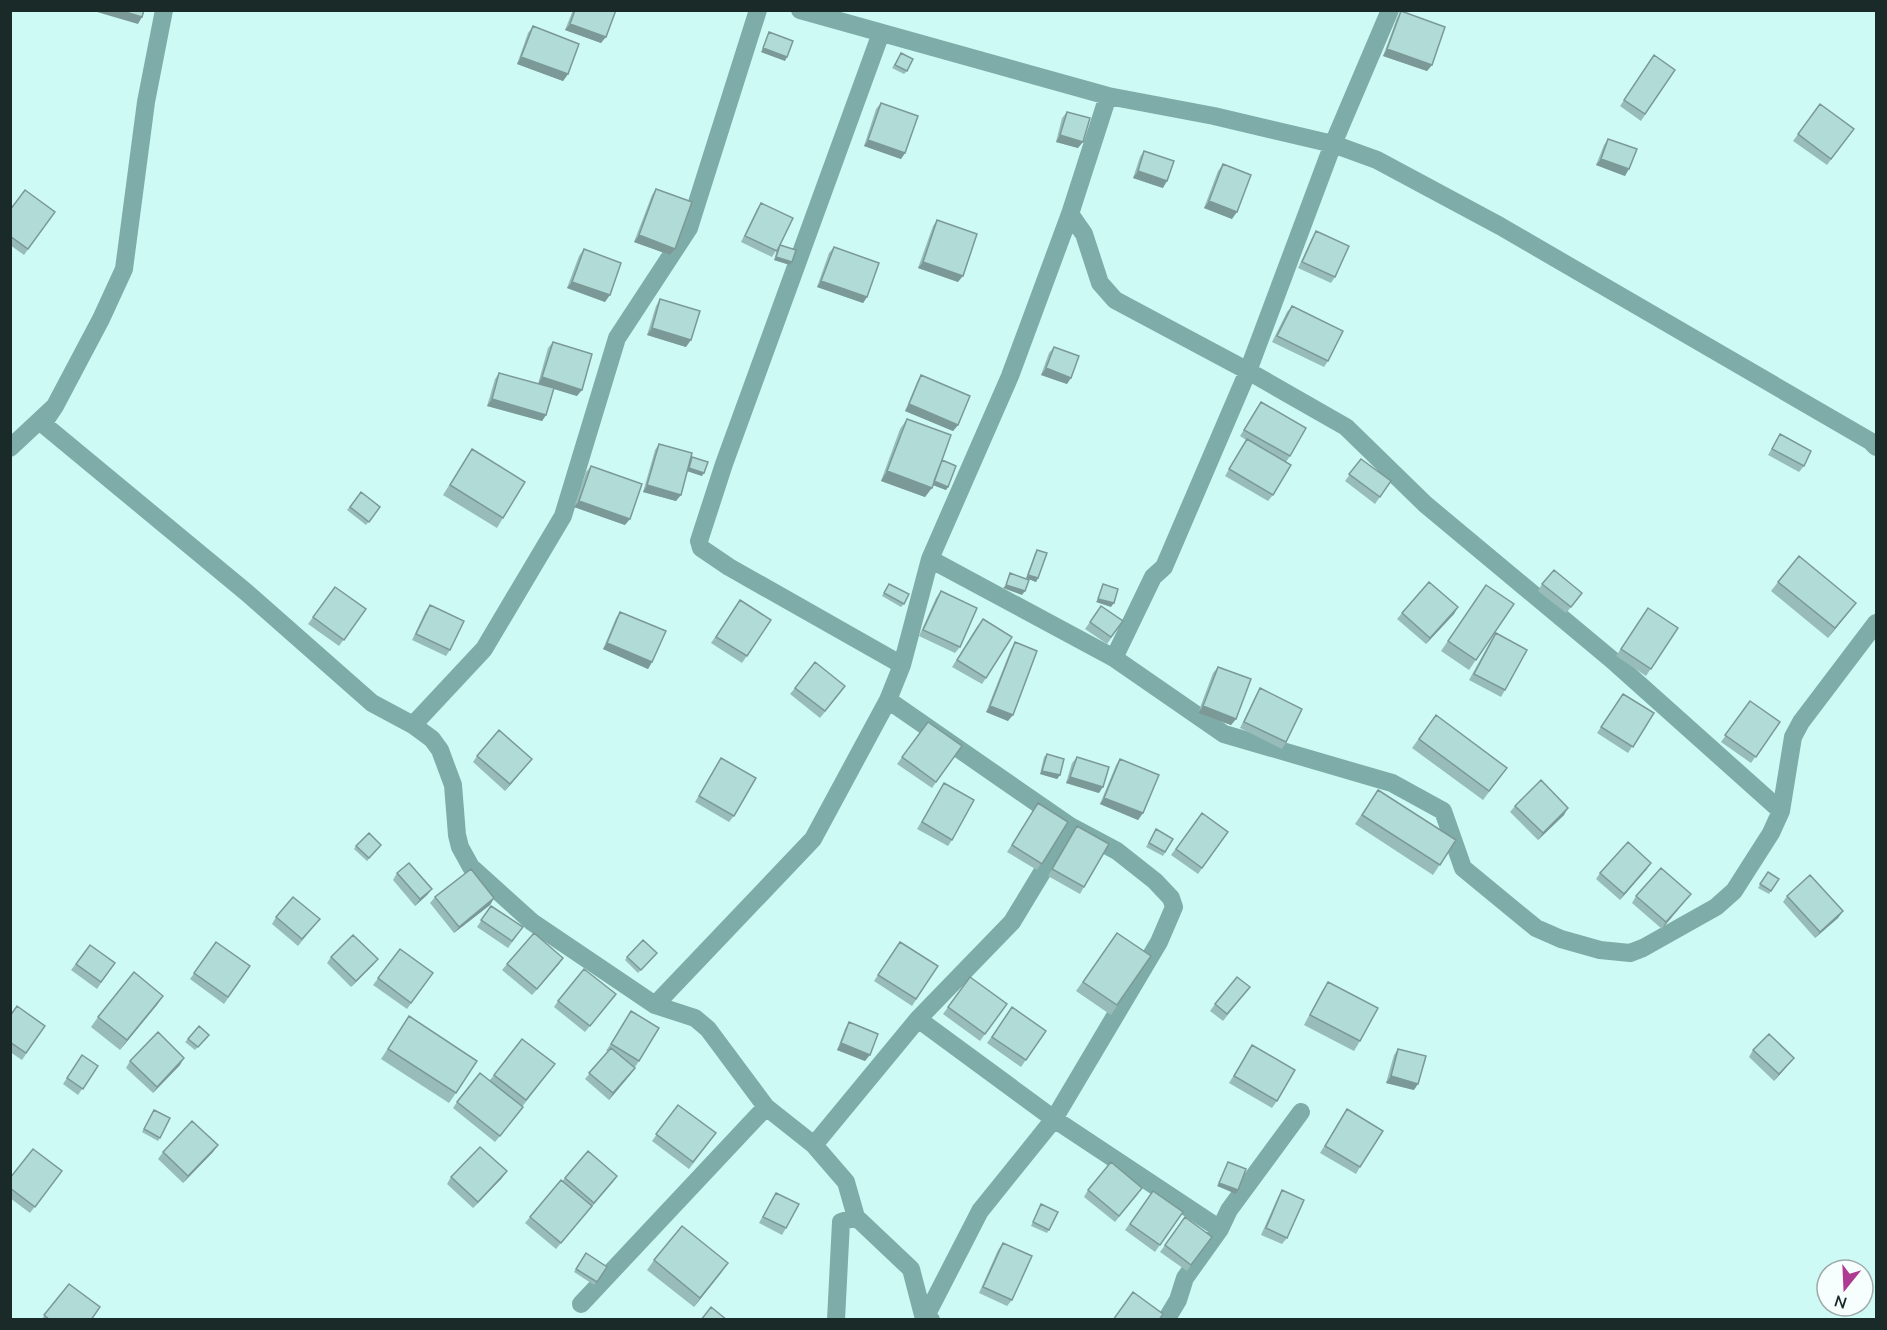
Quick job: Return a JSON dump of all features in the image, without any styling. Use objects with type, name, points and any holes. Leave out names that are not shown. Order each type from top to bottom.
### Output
[{"type":"street","points":[[164,10],[146,102],[124,269],[101,319],[55,406],[43,424],[246,592],[372,703],[413,725],[432,739],[440,750],[453,785],[457,835],[460,847],[471,867],[532,922],[655,1005],[695,1018],[708,1029],[766,1107],[814,1145],[846,1182],[856,1217],[911,1269],[926,1319]]},
{"type":"street","points":[[413,725],[484,649],[563,516],[617,338],[689,228],[758,10]]},
{"type":"street","points":[[800,10],[1108,96],[1214,116],[1333,144],[1377,160],[1500,226],[1874,439]]},
{"type":"street","points":[[1114,658],[1153,577],[1164,567],[1248,371],[1333,144],[1390,10]]},
{"type":"street","points":[[881,33],[728,453],[699,541],[701,548],[729,567],[902,665]]},
{"type":"street","points":[[655,1005],[813,839],[888,700],[902,665],[930,559],[1010,376],[1070,214],[1108,96]]},
{"type":"street","points":[[1070,214],[1084,234],[1100,284],[1114,300],[1248,371],[1346,427],[1425,504],[1611,659],[1780,811]]},
{"type":"street","points":[[10,448],[55,406]]},
{"type":"street","points":[[930,559],[1114,658],[1224,734],[1392,783],[1443,811],[1463,868],[1536,928],[1561,939],[1600,950],[1630,953],[1643,948],[1716,906],[1734,891],[1771,833],[1780,811],[1793,738],[1800,722],[1876,623]]},
{"type":"street","points":[[888,700],[1070,826],[1117,851],[1155,881],[1171,898],[1174,907],[1159,942],[1054,1119],[980,1210],[926,1319]]},
{"type":"street","points":[[814,1145],[918,1019],[1012,922],[1070,826]]},
{"type":"street","points":[[918,1019],[1054,1119],[1220,1229]]},
{"type":"street","points":[[581,1304],[766,1107]]},
{"type":"street","points":[[1166,1320],[1178,1299],[1185,1278],[1220,1229],[1229,1210],[1301,1112]]},
{"type":"street","points":[[836,1320],[841,1222],[856,1217]]},
{"type":"building","points":[[119,10],[144,10],[142,17]]},
{"type":"building","points":[[575,10],[616,10],[606,37],[570,24]]},
{"type":"building","points":[[1401,11],[1445,27],[1432,65],[1387,49]]},
{"type":"building","points":[[533,26],[579,44],[568,74],[521,57]]},
{"type":"building","points":[[769,32],[793,41],[787,57],[763,48]]},
{"type":"building","points":[[901,53],[913,59],[907,71],[895,65]]},
{"type":"building","points":[[1654,55],[1675,70],[1645,114],[1624,100]]},
{"type":"building","points":[[881,103],[918,116],[905,153],[868,140]]},
{"type":"building","points":[[1820,104],[1854,129],[1831,159],[1798,134]]},
{"type":"building","points":[[1067,112],[1090,118],[1083,142],[1060,135]]},
{"type":"building","points":[[1608,139],[1637,149],[1629,169],[1601,159]]},
{"type":"building","points":[[1144,151],[1174,161],[1167,181],[1138,171]]},
{"type":"building","points":[[1223,164],[1251,175],[1237,212],[1209,201]]},
{"type":"building","points":[[656,189],[692,202],[675,249],[639,235]]},
{"type":"building","points":[[25,190],[55,212],[28,249],[10,236],[10,210]]},
{"type":"building","points":[[761,203],[793,218],[777,251],[745,236]]},
{"type":"building","points":[[937,220],[977,234],[963,276],[923,262]]},
{"type":"building","points":[[1316,231],[1349,246],[1335,277],[1302,262]]},
{"type":"building","points":[[780,245],[796,250],[792,262],[776,257]]},
{"type":"building","points":[[834,247],[879,263],[867,297],[821,281]]},
{"type":"building","points":[[584,249],[621,263],[610,295],[572,282]]},
{"type":"building","points":[[660,299],[700,311],[691,340],[652,328]]},
{"type":"building","points":[[1292,306],[1343,331],[1328,361],[1277,336]]},
{"type":"building","points":[[553,342],[592,354],[582,390],[542,377]]},
{"type":"building","points":[[1054,347],[1079,356],[1071,378],[1046,368]]},
{"type":"building","points":[[499,373],[554,388],[546,415],[492,399]]},
{"type":"building","points":[[921,375],[970,396],[958,425],[909,404]]},
{"type":"building","points":[[1261,402],[1306,428],[1290,456],[1244,430]]},
{"type":"building","points":[[907,419],[951,435],[932,488],[887,471]]},
{"type":"building","points":[[1780,434],[1811,451],[1804,466],[1772,449]]},
{"type":"building","points":[[1247,439],[1291,465],[1273,495],[1229,469]]},
{"type":"building","points":[[659,444],[692,453],[681,495],[647,485]]},
{"type":"building","points":[[472,449],[525,482],[503,518],[450,485]]},
{"type":"building","points":[[692,457],[708,462],[704,473],[689,468]]},
{"type":"building","points":[[1361,459],[1391,481],[1380,497],[1349,474]]},
{"type":"building","points":[[942,460],[956,466],[948,487],[934,481]]},
{"type":"building","points":[[591,466],[642,484],[630,519],[579,501]]},
{"type":"building","points":[[361,492],[380,507],[369,522],[350,507]]},
{"type":"building","points":[[1037,550],[1047,553],[1038,578],[1028,575]]},
{"type":"building","points":[[1799,556],[1856,603],[1835,628],[1778,582]]},
{"type":"building","points":[[1554,570],[1582,593],[1571,607],[1542,584]]},
{"type":"building","points":[[1010,573],[1029,580],[1025,591],[1006,585]]},
{"type":"building","points":[[1429,582],[1458,607],[1430,638],[1402,613]]},
{"type":"building","points":[[889,584],[909,594],[904,604],[884,593]]},
{"type":"building","points":[[1103,584],[1118,589],[1114,603],[1098,599]]},
{"type":"building","points":[[1486,585],[1514,604],[1476,660],[1448,641]]},
{"type":"building","points":[[335,587],[366,609],[344,640],[313,617]]},
{"type":"building","points":[[941,591],[977,608],[960,647],[923,630]]},
{"type":"building","points":[[740,600],[771,620],[747,656],[716,637]]},
{"type":"building","points":[[430,605],[464,621],[450,650],[416,634]]},
{"type":"building","points":[[1101,606],[1123,621],[1111,637],[1090,622]]},
{"type":"building","points":[[1648,608],[1678,628],[1651,669],[1621,649]]},
{"type":"building","points":[[620,612],[666,631],[652,662],[607,643]]},
{"type":"building","points":[[983,619],[1012,637],[986,678],[957,660]]},
{"type":"building","points":[[1496,633],[1527,650],[1505,690],[1474,674]]},
{"type":"building","points":[[1015,642],[1037,651],[1013,715],[990,706]]},
{"type":"building","points":[[815,662],[845,686],[825,711],[795,688]]},
{"type":"building","points":[[1218,667],[1251,679],[1236,719],[1203,706]]},
{"type":"building","points":[[1260,688],[1302,709],[1286,742],[1244,722]]},
{"type":"building","points":[[1623,694],[1654,713],[1633,747],[1601,727]]},
{"type":"building","points":[[1750,701],[1780,722],[1756,757],[1725,735]]},
{"type":"building","points":[[1436,715],[1507,768],[1489,791],[1419,739]]},
{"type":"building","points":[[928,722],[962,746],[936,782],[902,757]]},
{"type":"building","points":[[499,730],[532,759],[510,784],[477,756]]},
{"type":"building","points":[[1047,754],[1064,759],[1060,775],[1042,771]]},
{"type":"building","points":[[1077,757],[1109,767],[1103,787],[1070,777]]},
{"type":"building","points":[[721,758],[756,778],[734,816],[699,796]]},
{"type":"building","points":[[1120,759],[1159,775],[1143,813],[1104,798]]},
{"type":"building","points":[[1541,780],[1568,808],[1543,833],[1515,806]]},
{"type":"building","points":[[944,783],[974,800],[952,840],[922,822]]},
{"type":"building","points":[[1378,790],[1456,840],[1440,865],[1362,815]]},
{"type":"building","points":[[1038,803],[1068,822],[1042,864],[1012,845]]},
{"type":"building","points":[[1202,813],[1228,832],[1202,868],[1176,849]]},
{"type":"building","points":[[1077,826],[1109,844],[1084,887],[1052,869]]},
{"type":"building","points":[[1156,829],[1173,839],[1165,852],[1149,843]]},
{"type":"building","points":[[369,833],[381,845],[369,858],[356,846]]},
{"type":"building","points":[[1628,842],[1651,863],[1624,894],[1600,873]]},
{"type":"building","points":[[409,863],[432,889],[420,899],[397,873]]},
{"type":"building","points":[[1661,868],[1691,894],[1666,922],[1636,896]]},
{"type":"building","points":[[471,869],[494,898],[459,927],[435,897]]},
{"type":"building","points":[[1768,872],[1779,879],[1771,891],[1760,884]]},
{"type":"building","points":[[1810,875],[1843,911],[1820,932],[1787,896]]},
{"type":"building","points":[[293,897],[320,919],[302,939],[276,917]]},
{"type":"building","points":[[491,906],[523,927],[512,941],[481,920]]},
{"type":"building","points":[[534,933],[563,958],[537,989],[507,964]]},
{"type":"building","points":[[1117,933],[1151,956],[1117,1005],[1083,982]]},
{"type":"building","points":[[353,935],[378,959],[356,981],[331,957]]},
{"type":"building","points":[[643,940],[657,953],[641,970],[627,957]]},
{"type":"building","points":[[216,942],[250,966],[228,997],[194,973]]},
{"type":"building","points":[[900,942],[938,966],[916,999],[878,975]]},
{"type":"building","points":[[90,945],[115,963],[101,982],[76,964]]},
{"type":"building","points":[[400,949],[433,973],[411,1003],[378,978]]},
{"type":"building","points":[[584,969],[616,994],[590,1026],[558,1001]]},
{"type":"building","points":[[134,972],[163,996],[127,1040],[98,1017]]},
{"type":"building","points":[[970,977],[1007,1004],[985,1034],[948,1007]]},
{"type":"building","points":[[1237,977],[1250,987],[1227,1014],[1215,1004]]},
{"type":"building","points":[[1328,982],[1378,1008],[1360,1041],[1310,1015]]},
{"type":"building","points":[[17,1006],[45,1026],[26,1053],[10,1042],[10,1016]]},
{"type":"building","points":[[1012,1007],[1046,1031],[1026,1060],[992,1037]]},
{"type":"building","points":[[631,1011],[659,1028],[639,1061],[611,1044]]},
{"type":"building","points":[[409,1016],[477,1061],[456,1093],[388,1049]]},
{"type":"building","points":[[849,1022],[878,1034],[870,1055],[841,1043]]},
{"type":"building","points":[[199,1026],[209,1035],[198,1047],[188,1039]]},
{"type":"building","points":[[158,1032],[184,1058],[157,1087],[130,1061]]},
{"type":"building","points":[[1769,1034],[1794,1058],[1779,1074],[1753,1050]]},
{"type":"building","points":[[522,1039],[555,1064],[526,1100],[494,1075]]},
{"type":"building","points":[[1252,1045],[1295,1070],[1277,1101],[1234,1076]]},
{"type":"building","points":[[611,1048],[635,1068],[613,1093],[589,1073]]},
{"type":"building","points":[[1398,1049],[1426,1056],[1418,1084],[1391,1076]]},
{"type":"building","points":[[82,1055],[98,1066],[83,1089],[67,1078]]},
{"type":"building","points":[[480,1073],[523,1107],[500,1136],[457,1102]]},
{"type":"building","points":[[678,1105],[716,1133],[693,1162],[656,1134]]},
{"type":"building","points":[[1347,1109],[1383,1131],[1360,1167],[1325,1146]]},
{"type":"building","points":[[154,1110],[170,1118],[160,1138],[144,1129]]},
{"type":"building","points":[[192,1121],[218,1145],[188,1176],[163,1152]]},
{"type":"building","points":[[480,1147],[507,1171],[478,1202],[451,1177]]},
{"type":"building","points":[[33,1149],[62,1171],[35,1207],[10,1188],[10,1178]]},
{"type":"building","points":[[588,1151],[617,1176],[594,1203],[565,1178]]},
{"type":"building","points":[[1111,1162],[1142,1188],[1119,1216],[1088,1190]]},
{"type":"building","points":[[1228,1162],[1246,1169],[1238,1190],[1219,1183]]},
{"type":"building","points":[[561,1180],[592,1206],[561,1243],[530,1217]]},
{"type":"building","points":[[1282,1190],[1304,1200],[1287,1238],[1266,1228]]},
{"type":"building","points":[[1153,1191],[1183,1212],[1160,1245],[1130,1224]]},
{"type":"building","points":[[776,1193],[799,1204],[786,1228],[763,1217]]},
{"type":"building","points":[[1041,1204],[1058,1212],[1049,1230],[1033,1222]]},
{"type":"building","points":[[1185,1217],[1212,1237],[1191,1265],[1165,1245]]},
{"type":"building","points":[[682,1226],[728,1263],[700,1298],[654,1260]]},
{"type":"building","points":[[1003,1243],[1032,1256],[1012,1300],[983,1287]]},
{"type":"building","points":[[586,1253],[607,1267],[597,1282],[576,1269]]},
{"type":"building","points":[[69,1284],[100,1307],[91,1320],[50,1320],[44,1315]]},
{"type":"building","points":[[1133,1292],[1163,1314],[1159,1320],[1113,1320]]},
{"type":"building","points":[[711,1307],[727,1320],[701,1320]]}]
